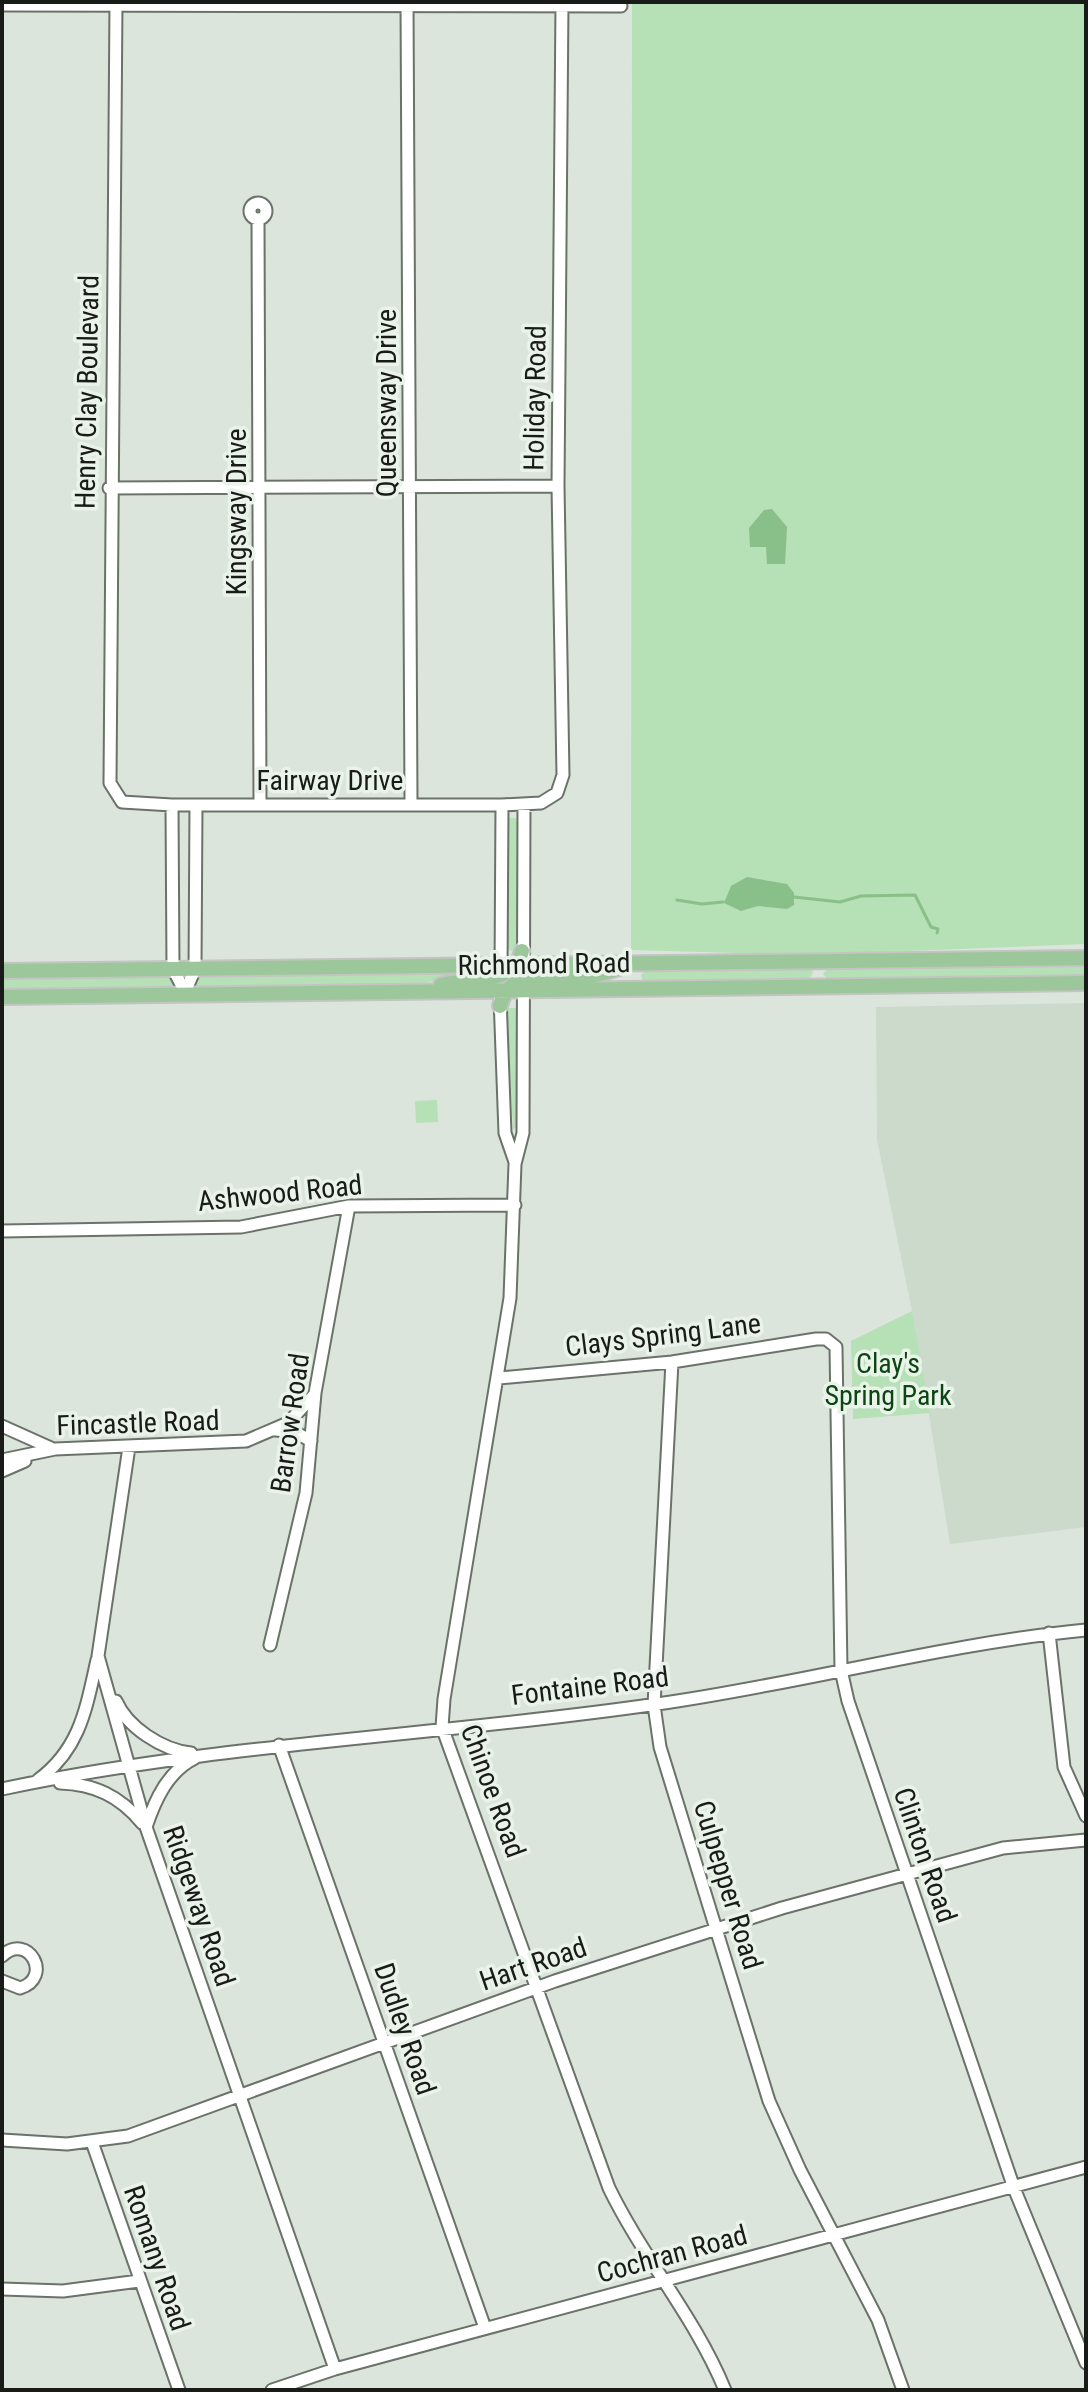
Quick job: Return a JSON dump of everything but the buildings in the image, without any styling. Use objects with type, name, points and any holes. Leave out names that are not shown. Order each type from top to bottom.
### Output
[{"type":"main road","name":"Richmond Road","points":[[520,959],[635,963],[1086,958]]},
{"type":"main road","points":[[500,1006],[502,980],[520,959]]},
{"type":"main road","points":[[2,997],[413,991],[470,978],[522,985],[594,976],[635,963]]},
{"type":"main road","name":"Richmond Road","points":[[2,971],[195,969],[502,980]]},
{"type":"main road","name":"Richmond Road","points":[[522,985],[1086,983]]},
{"type":"street","points":[[2,5],[407,3],[621,6]]},
{"type":"street","name":"Queensway Drive","points":[[407,3],[411,803]]},
{"type":"street","name":"Holiday Road","points":[[557,793],[563,775],[558,486],[562,4]]},
{"type":"street","name":"Henry Clay Boulevard","points":[[110,783],[109,488],[116,5]]},
{"type":"street","name":"Kingsway Drive","points":[[258,219],[260,804]]},
{"type":"street","points":[[109,488],[558,486]]},
{"type":"street","name":"Fairway Drive","points":[[110,783],[122,802],[172,805],[502,805],[541,803],[557,793]]},
{"type":"street","points":[[520,959],[524,804]]},
{"type":"street","points":[[172,805],[173,969],[185,992]]},
{"type":"street","points":[[185,992],[195,969],[196,805]]},
{"type":"street","points":[[502,805],[502,980]]},
{"type":"street","name":"Chinoe Road","points":[[520,959],[523,1133],[515,1164],[514,1264],[499,1378],[444,1699],[442,1727],[609,2188],[635,2238],[700,2337],[725,2390]]},
{"type":"street","name":"Chinoe Road","points":[[500,1006],[505,1133],[515,1164]]},
{"type":"street","name":"Ashwood Road","points":[[2,1231],[241,1227],[349,1206],[515,1205]]},
{"type":"street","name":"Barrow Road","points":[[270,1645],[306,1493],[315,1393],[349,1206]]},
{"type":"street","name":"Clays Spring Lane","points":[[499,1378],[672,1362],[816,1339],[831,1342]]},
{"type":"street","name":"Clinton Road","points":[[831,1342],[836,1347],[841,1670],[848,1701],[1014,2188],[1086,2363]]},
{"type":"street","name":"Culpepper Road","points":[[672,1362],[654,1705],[660,1747],[769,2101],[878,2320],[903,2390]]},
{"type":"street","name":"Fincastle Road","points":[[2,1460],[55,1449],[235,1443],[275,1430],[302,1411],[315,1393]]},
{"type":"street","points":[[2,1426],[55,1449]]},
{"type":"street","points":[[275,1430],[295,1432],[311,1441]]},
{"type":"street","name":"Ridgeway Road","points":[[129,1447],[98,1656],[146,1827],[335,2369]]},
{"type":"street","points":[[2,1471],[55,1449]]},
{"type":"street","name":"Fontaine Road","points":[[2,1789],[204,1754],[654,1705],[969,1644],[1086,1630]]},
{"type":"street","points":[[1049,1633],[1064,1767],[1086,1816]]},
{"type":"street","points":[[98,1656],[118,1707],[137,1728],[172,1749],[204,1754]]},
{"type":"street","points":[[36,1782],[55,1766],[74,1742],[84,1720],[98,1656]]},
{"type":"street","name":"Dudley Road","points":[[279,1745],[485,2328]]},
{"type":"street","points":[[36,1782],[79,1784],[107,1792],[146,1827],[169,1779],[185,1763],[204,1754]]},
{"type":"street","name":"Hart Road","points":[[2,2140],[49,2144],[92,2142],[147,2130],[384,2041],[717,1929],[1003,1848],[1086,1840]]},
{"type":"street","points":[[2,1956],[12,1949],[25,1949],[35,1958],[37,1971],[32,1982],[20,1988],[2,1981]]},
{"type":"street","name":"Romany Road","points":[[92,2142],[179,2390]]},
{"type":"street","name":"Cochran Road","points":[[272,2390],[335,2369],[1086,2167]]},
{"type":"street","points":[[2,2289],[63,2291],[139,2281]]},
{"type":"shaded area","points":[[772,509],[787,527],[785,564],[767,564],[766,547],[750,547],[749,528],[764,510]]},
{"type":"shaded area","points":[[747,877],[787,884],[794,893],[794,905],[787,909],[758,906],[741,911],[724,903],[731,886]]},
{"type":"shaded area","points":[[1086,1003],[1086,1527],[950,1544],[912,1311],[877,1140],[876,1007]]},
{"type":"green space","points":[[632,2],[1086,2],[1086,944],[805,955],[631,950]]},
{"type":"green space","points":[[507,818],[516,818],[518,823],[519,947],[511,951],[507,948]]},
{"type":"green space","points":[[1086,965],[1086,977],[828,980],[823,974],[827,969]]},
{"type":"green space","points":[[805,968],[813,971],[810,980],[643,982],[641,975],[645,971]]},
{"type":"green space","points":[[495,971],[405,986],[198,988],[194,983],[200,976]]},
{"type":"green space","points":[[168,975],[176,982],[171,988],[2,991],[2,978]]},
{"type":"green space","points":[[507,1008],[517,1008],[519,1012],[519,1126],[513,1129]]},
{"type":"green space","points":[[437,1100],[438,1122],[416,1123],[415,1101]]},
{"type":"green space","name":"Clay's Spring Park","points":[[912,1311],[930,1413],[853,1419],[851,1341]]},
{"type":"waterway","points":[[794,897],[840,902],[861,896],[915,895],[931,927],[938,929],[937,933]]},
{"type":"waterway","points":[[677,900],[702,904],[723,902]]}]
